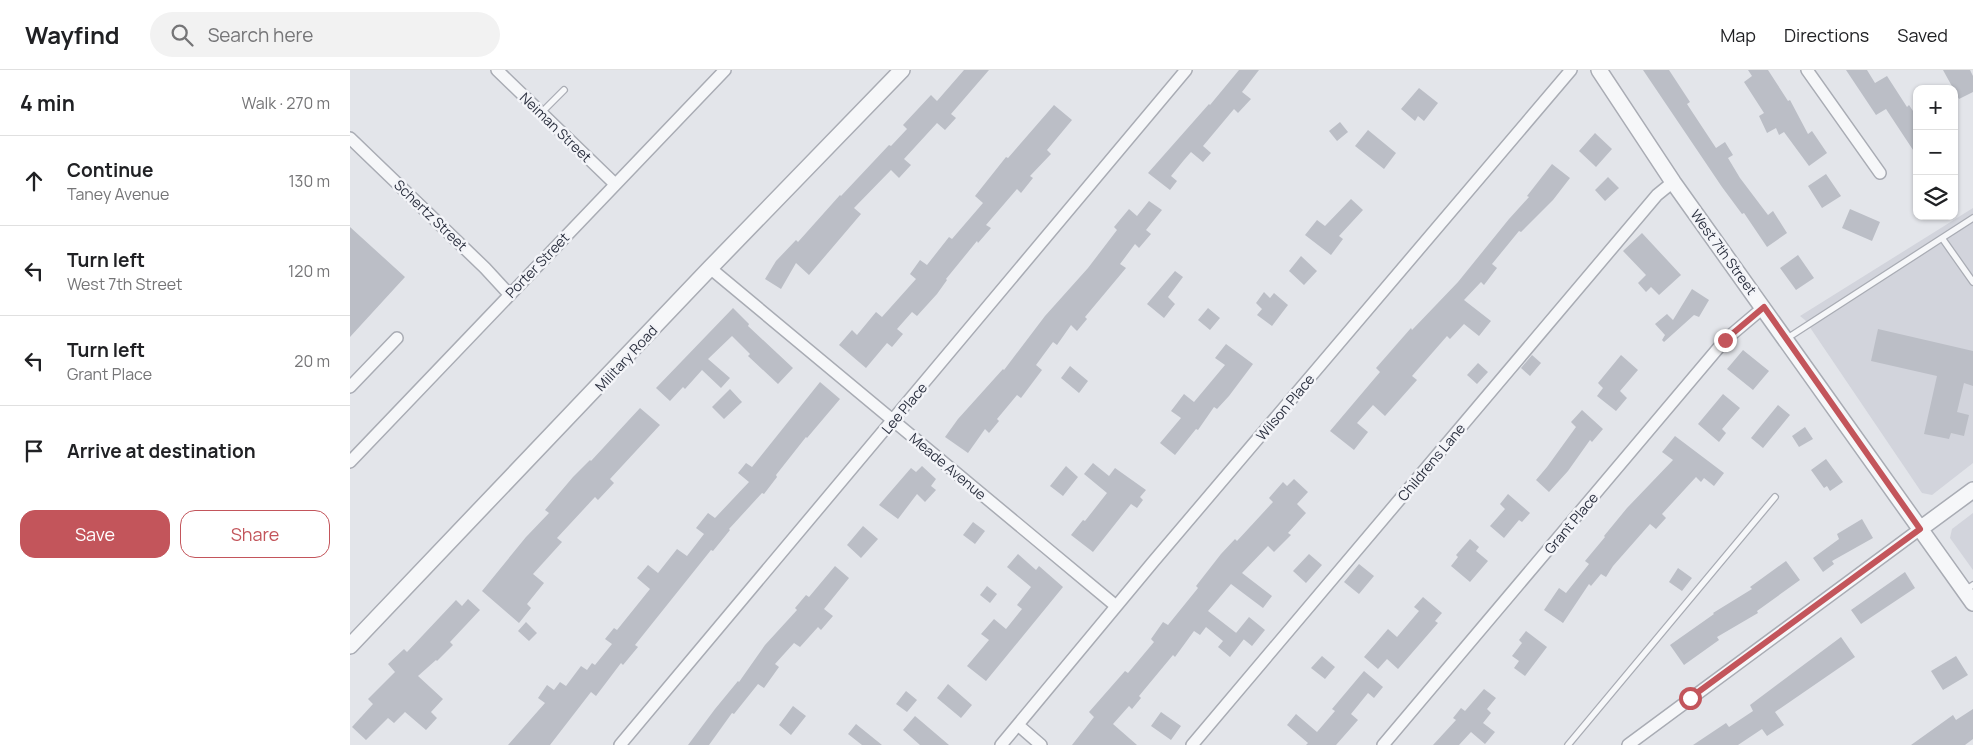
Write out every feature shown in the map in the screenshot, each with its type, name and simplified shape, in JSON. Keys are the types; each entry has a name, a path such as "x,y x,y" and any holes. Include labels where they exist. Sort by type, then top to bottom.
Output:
{"street":[{"name":"Neiman Street","path":"496,70 615,184"},
{"name":"Porter Street","path":"350,462 725,70"},
{"name":"Military Road","path":"350,646 710,268 902,70"},
{"name":"Lee Place","path":"620,745 894,421 1186,70"},
{"name":"Wilson Place","path":"1001,745 1116,606 1571,70"},
{"name":"West 7th Street","path":"1599,70 1673,182 1764,307 1920,529 1970,593"},
{"path":"1807,70 1880,173"},
{"name":"Schertz Street","path":"350,138 485,268 509,294"},
{"name":"Childrens Lane","path":"1192,745 1657,195 1673,182"},
{"name":"Meade Avenue","path":"710,268 1116,606"},
{"name":"Grant Place","path":"1383,745 1725,340 1764,307"},
{"path":"350,387 397,338"},
{"path":"1628,745 1973,490"},
{"path":"1018,725 1041,745"}],"lane":[{"path":"541,113 564,90"},
{"path":"1786,339 1973,218"},
{"path":"1942,238 1973,282"},
{"path":"1568,745 1775,497"}],"shaded area":[{"path":"1973,208 1973,463 1932,495 1922,493 1805,320 1800,316 1954,220 1958,220 1958,217"},
{"path":"1973,513 1973,570 1950,538 1952,529"}],"building":[{"path":"964,70 989,70 951,114 956,118 945,130 937,123 904,159 911,165 899,178 891,170 854,208 861,214 809,275 796,263 781,289 765,279 776,261 796,240 798,242 840,195 907,129 903,125 931,95 937,101"},
{"path":"1239,70 1259,70 1242,92 1251,99 1238,113 1234,109 1203,146 1211,153 1203,162 1191,152 1171,176 1177,181 1170,190 1148,173"},
{"path":"1643,70 1669,70 1690,102 1687,104 1716,148 1725,142 1733,155 1728,158 1740,178 1768,215 1773,211 1787,233 1767,247 1744,213 1742,214 1722,187"},
{"path":"1748,70 1768,70 1788,101 1790,100 1808,134 1812,131 1827,153 1809,166 1784,132 1779,135 1776,128 1767,133 1759,116 1764,113 1744,82 1752,76"},
{"path":"1846,70 1867,70 1875,83 1887,76 1907,107 1909,105 1913,111 1913,150 1886,109 1876,115"},
{"path":"1943,70 1970,70 1973,76 1973,92 1959,99 1958,85 1951,85"},
{"path":"1419,88 1438,103 1424,121 1418,116 1415,121 1401,109"},
{"path":"1054,105 1072,120 1047,150 1051,154 1030,176 1033,178 1021,193 1017,189 986,225 991,228 978,243 977,241 946,279 937,294 917,316 912,312 897,329 903,334 892,347 887,343 866,368 839,345 852,330 857,335 876,312 882,317 916,279 910,274 920,260 927,265 949,237 952,239 983,203 975,196 1006,157 1008,158"},
{"path":"1340,122 1348,132 1337,141 1329,131"},
{"path":"1368,130 1396,153 1384,169 1355,146"},
{"path":"1595,133 1612,149 1596,167 1579,151"},
{"path":"1552,164 1570,178 1553,200 1521,232 1519,231 1492,264 1497,268 1484,285 1481,282 1464,300 1491,321 1479,336 1464,324 1450,339 1447,336 1412,376 1417,380 1385,416 1373,405 1357,423 1368,432 1354,450 1330,431 1380,372 1376,368 1411,328 1412,330 1458,282 1529,197 1527,196"},
{"path":"1826,174 1841,196 1822,208 1808,186"},
{"path":"1608,177 1619,188 1605,201 1595,190"},
{"path":"1351,199 1363,210 1339,236 1343,239 1331,255 1305,235 1317,220 1325,226"},
{"path":"1149,201 1162,210 1146,230 1151,234 1139,248 1135,244 1120,264 1126,268 1085,317 1087,319 1077,331 1071,325 1057,345 1053,342 1036,365 1042,370 1021,398 1017,395 997,419 999,421 989,433 985,429 968,453 945,437 958,419 1004,370 1045,316 1088,268 1117,230 1114,227 1129,209 1137,216"},
{"path":"1850,209 1880,222 1872,241 1842,228"},
{"path":"350,227 405,277 350,337"},
{"path":"1642,233 1681,275 1659,295 1651,287 1646,292 1638,283 1646,275 1623,251"},
{"path":"1798,255 1814,278 1796,290 1780,268"},
{"path":"1301,256 1317,271 1304,285 1289,271"},
{"path":"1175,271 1183,277 1168,297 1175,304 1164,318 1147,304"},
{"path":"1692,289 1709,300 1699,317 1694,315 1664,342 1662,340 1665,335 1655,324 1667,314 1673,320"},
{"path":"1264,292 1270,298 1274,293 1288,305 1272,326 1257,315 1262,309 1256,303"},
{"path":"733,308 749,324 748,326 793,368 778,384 748,356 750,354 732,336 708,359 730,378 721,388 702,370 685,389 683,387 670,401 656,388"},
{"path":"1208,308 1220,318 1210,330 1198,320"},
{"path":"1878,329 1973,351 1973,386 1964,383 1957,412 1969,415 1964,436 1951,433 1949,439 1924,434 1937,376 1871,361"},
{"path":"1226,344 1253,364 1229,396 1217,409 1214,407 1198,430 1196,429 1175,455 1160,443 1181,418 1171,411 1184,394 1194,402 1225,365 1215,358"},
{"path":"1743,350 1769,371 1753,390 1727,369"},
{"path":"1532,355 1541,363 1530,376 1521,368"},
{"path":"1621,355 1638,370 1620,391 1627,398 1616,411 1597,396 1603,388 1598,383"},
{"path":"1478,363 1488,372 1477,384 1467,375"},
{"path":"1070,366 1088,381 1079,393 1061,378"},
{"path":"820,382 840,399 806,437 776,475 777,477 764,494 762,493 729,529 713,551 711,550 635,645 638,647 623,665 621,663 596,696 591,692 550,745 508,745 545,703 538,698 547,685 554,690 560,682 566,686 581,666 587,670 592,663 595,665 612,644 605,639 614,628 617,630 650,589 637,578 648,565 658,573 677,549 687,556 704,534 696,528 708,513 715,518 749,482 738,473 746,463 752,467"},
{"path":"730,389 742,402 724,419 712,407"},
{"path":"1723,394 1740,408 1722,429 1726,433 1719,442 1698,424"},
{"path":"1778,405 1790,415 1763,448 1751,438"},
{"path":"640,408 660,425 610,479 614,483 598,500 595,497 557,538 562,542 533,574 544,583 527,604 531,608 519,623 482,591 526,537 549,513 545,510 573,477 591,461"},
{"path":"1582,410 1603,429 1592,442 1590,440 1568,471 1549,492 1536,480 1576,427 1571,422"},
{"path":"1805,427 1813,439 1799,447 1792,436"},
{"path":"1675,436 1724,473 1714,486 1704,478 1701,482 1696,477 1662,514 1666,518 1656,529 1650,524 1613,566 1606,577 1601,574 1591,586 1589,584 1563,623 1544,610 1559,588 1566,593 1589,564 1585,561 1604,536 1627,508 1673,460 1662,452"},
{"path":"1826,459 1843,482 1830,491 1827,486 1824,488 1811,470"},
{"path":"1093,463 1109,476 1115,468 1146,490 1140,497 1143,500 1137,508 1131,504 1093,552 1071,535 1083,520 1085,521 1107,493 1084,474"},
{"path":"922,466 936,479 931,486 936,490 925,502 917,494 898,519 879,505 911,468 916,472"},
{"path":"1066,466 1078,477 1063,496 1050,486"},
{"path":"1294,479 1308,492 1297,504 1306,513 1288,533 1291,535 1274,552 1268,546 1242,573 1272,596 1263,608 1231,584 1208,611 1244,639 1230,657 1218,647 1223,641 1206,627 1200,635 1194,631 1175,657 1173,655 1139,696 1141,698 1132,709 1129,706 1113,724 1137,745 1072,745 1094,717 1089,712 1125,671 1128,673 1154,642 1151,639 1163,622 1168,625 1198,588 1196,586 1221,554 1235,539 1237,541 1273,502 1269,498 1283,482 1287,486"},
{"path":"1508,494 1530,513 1522,522 1519,520 1504,538 1490,526 1505,509 1500,504"},
{"path":"1862,519 1873,538 1832,561 1834,564 1823,572 1813,558 1839,539 1837,534"},
{"path":"973,522 985,531 975,544 963,535"},
{"path":"863,526 878,539 861,558 847,545"},
{"path":"1470,539 1479,547 1476,551 1488,561 1470,582 1451,566 1458,557 1456,555"},
{"path":"1018,554 1036,570 1039,566 1063,587 986,681 967,666 989,640 981,634 994,619 1006,629 1022,609 1017,605 1031,587 1007,567"},
{"path":"1309,554 1322,565 1306,583 1293,571"},
{"path":"1786,561 1800,580 1757,611 1758,613 1717,637 1719,640 1684,665 1670,645 1713,613 1752,589 1750,587"},
{"path":"1359,564 1374,576 1359,594 1344,582"},
{"path":"835,566 849,578 824,609 833,616 821,630 818,627 800,647 794,643 775,664 779,667 764,688 758,684 734,714 732,713 709,745 688,745 715,709 739,682 765,645 797,610 795,608 806,595 809,597"},
{"path":"1678,568 1692,578 1682,591 1669,582"},
{"path":"1905,572 1915,588 1861,624 1851,610"},
{"path":"987,586 997,594 990,603 980,595"},
{"path":"1423,597 1442,613 1435,621 1438,623 1398,669 1387,659 1378,669 1364,657 1388,629 1397,637 1419,611 1414,607"},
{"path":"468,599 480,610 450,642 453,645 418,676 443,699 431,712 437,718 426,730 405,712 394,723 388,718 366,740 352,727 373,704 368,699 395,672 388,664 404,649 407,652 456,600 462,606"},
{"path":"1249,617 1265,630 1252,646 1236,633"},
{"path":"526,622 537,633 529,641 518,631"},
{"path":"1526,631 1547,647 1525,676 1514,668 1519,661 1512,656 1522,643 1519,640"},
{"path":"1841,637 1855,657 1775,712 1784,725 1767,736 1762,729 1738,745 1693,745 1726,723 1729,727 1753,711 1750,705"},
{"path":"1322,656 1335,667 1325,679 1311,668"},
{"path":"1956,656 1968,675 1943,690 1931,671"},
{"path":"1364,671 1383,687 1374,698 1368,693 1351,714 1358,720 1336,745 1306,745 1308,743 1287,725 1296,714 1317,732 1335,711 1332,709"},
{"path":"948,684 972,705 961,718 937,698"},
{"path":"1484,689 1496,698 1487,709 1491,713 1483,723 1495,732 1485,744 1471,732 1459,745 1433,745 1456,720 1453,718 1461,708 1465,711"},
{"path":"906,691 917,700 907,712 896,704"},
{"path":"793,706 806,716 791,735 779,725"},
{"path":"1973,709 1973,739 1965,745 1911,745 1953,715 1956,720"},
{"path":"1161,712 1181,726 1171,740 1151,726"},
{"path":"915,716 949,745 920,745 903,730"},
{"path":"856,724 882,745 862,745 848,734"}],"route":[{"path":"1690,698 1920,529 1764,307 1725,340"}]}
